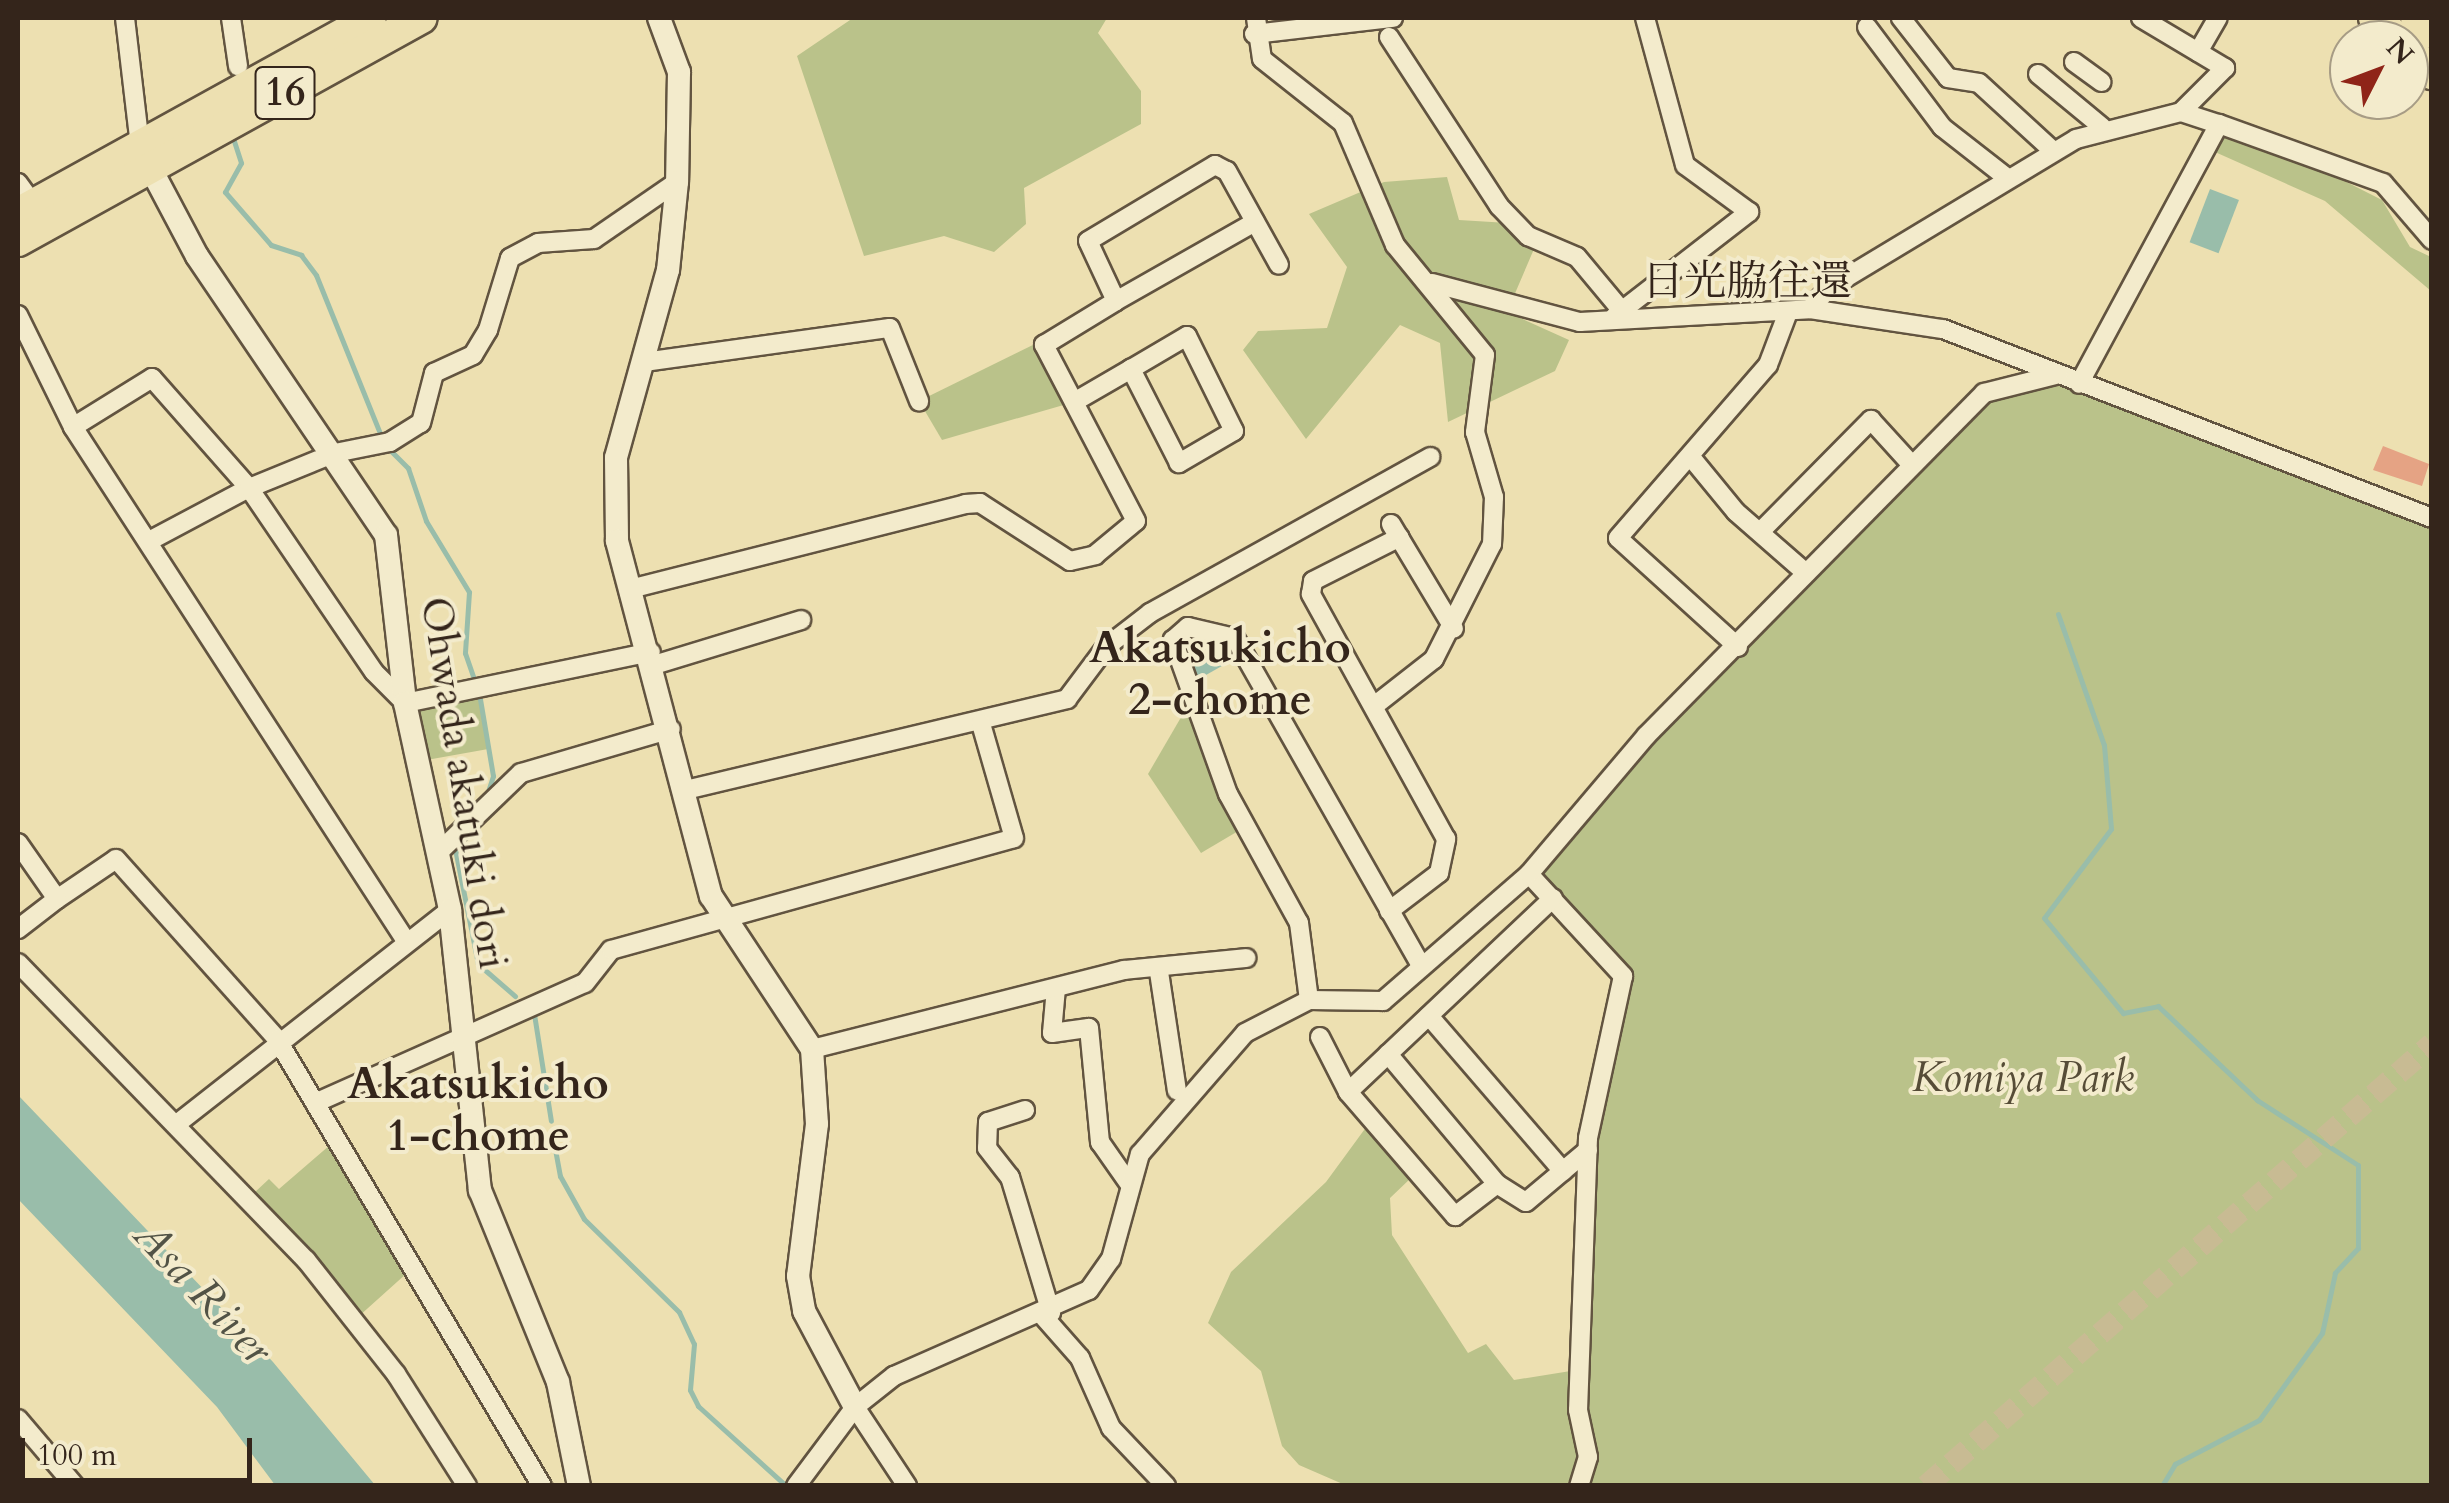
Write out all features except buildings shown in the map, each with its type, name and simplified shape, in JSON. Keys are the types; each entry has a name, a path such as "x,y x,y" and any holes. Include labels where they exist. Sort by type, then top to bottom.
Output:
{"highway":[{"name":"16","path":"18,241 144,157 371,18"},
{"name":"16","path":"23,200 144,157 422,18"},
{"path":"2417,18 2432,32"}],"street":[{"path":"124,18 144,157"},
{"path":"231,18 238,66"},
{"path":"659,18 678,72 677,182 644,362 614,491 634,588 721,914 812,1049 817,1124 798,1276 804,1311 855,1407 907,1486"},
{"path":"1374,706 1415,682 1454,629 1492,544 1494,496 1470,434 1485,354 1395,244 1343,123 1275,72 1255,26 1394,18"},
{"path":"1390,37 1499,206 1528,236 1576,257 1618,314 1749,212 1686,165 1645,18"},
{"path":"1901,18 1948,78 1979,83 2052,150"},
{"path":"2140,18 2225,68 2181,112"},
{"path":"2198,52 2218,18"},
{"path":"1867,27 1942,127 2006,177"},
{"path":"2066,98 2088,72"},
{"path":"2038,74 2102,127"},
{"path":"1810,309 1829,288 2052,150 2102,127 2181,112 2383,184 2432,240"},
{"path":"2219,124 2079,384 2432,518"},
{"name":"Ohwada akatuki dori","path":"144,157 197,256 335,452 386,535 406,703 449,844 450,910 461,1039 480,1190 558,1382 579,1486"},
{"path":"1116,301 1091,233 1216,164 1279,265"},
{"path":"151,540 249,488 335,452 390,442 422,423 420,403 439,366 479,346 510,258 538,243 594,239 677,182"},
{"path":"634,588 965,504 980,503 1070,561 1094,556 1136,521 1045,339 1255,222"},
{"name":"日光脇往還","path":"1421,278 1552,318 1810,309 1942,328 2079,384"},
{"path":"1738,647 1618,538 1768,364 1788,312"},
{"path":"18,315 73,427 151,540 406,941"},
{"path":"644,362 890,328 919,401"},
{"path":"1074,402 1187,336 1234,431 1180,462 1131,369"},
{"path":"800,1484 855,1407 940,1352 1047,1314 1090,1290 1111,1259 1140,1154 1245,1033 1309,1000 1383,1001 1420,963 1529,874 1646,736 1984,394 2058,374"},
{"path":"73,427 152,378 249,488 374,672 406,703 653,658 801,620"},
{"path":"1760,532 1870,420 1912,465"},
{"path":"686,790 981,724 1066,699 1106,647 1150,613 1430,456"},
{"path":"1690,456 1760,532 1806,573"},
{"path":"1389,911 1439,873 1447,852 1374,706 1320,615 1312,580 1395,530 1454,629"},
{"path":"1309,1000 1300,951 1228,794 1174,640 1188,627 1235,638 1420,963"},
{"path":"315,1103 585,983 611,950 721,914 1014,838 981,724"},
{"path":"449,844 521,774 670,729"},
{"path":"18,843 56,899"},
{"path":"18,929 116,859 277,1039 542,1486"},
{"path":"1529,874 1623,976 1588,1150 1578,1410 1588,1457 1580,1486"},
{"path":"1348,1092 1554,898"},
{"path":"178,1123 277,1039 450,910"},
{"path":"812,1049 1124,970 1159,972 1246,958"},
{"path":"18,963 178,1123 356,1321 466,1486"},
{"path":"1159,972 1177,1092"},
{"path":"1056,988 1052,1033 1089,1028 1100,1142 1130,1185"},
{"path":"1429,1016 1562,1172"},
{"path":"1320,1037 1348,1092 1454,1216 1497,1184"},
{"path":"1388,1054 1497,1184 1526,1202 1588,1150"},
{"path":"1025,1110 988,1122 987,1148 1010,1176 1047,1314 1080,1358 1111,1428 1166,1486"},
{"path":"18,1418 75,1486"}],"green space":[{"path":"853,18 1107,18 1098,33 1141,91 1141,124 1024,188 1026,224 994,252 944,236 864,256 797,56"},
{"path":"2219,136 2295,156 2382,200 2410,247 2431,257 2431,291 2325,201 2215,152"},
{"path":"1447,177 1459,220 1508,223 1534,249 1507,312 1569,340 1555,371 1448,422 1440,343 1400,325 1306,439 1243,350 1258,331 1327,328 1347,267 1309,214 1384,182"},
{"path":"1045,339 1074,402 942,440 919,401"},
{"name":"Komiya Park","path":"2052,379 2431,528 2431,1485 1345,1485 1299,1465 1282,1446 1261,1371 1208,1323 1231,1272 1326,1182 1367,1126 1412,1177 1390,1198 1392,1235 1468,1353 1486,1344 1514,1380 1583,1369 1582,1216 1623,977 1529,874 1984,393"},
{"path":"478,691 488,749 415,762 405,704"},
{"path":"1194,695 1245,827 1201,853 1148,774"},
{"path":"330,1145 407,1273 358,1317 253,1194 269,1179 279,1189"}],"water":[{"path":"2210,189 2239,200 2219,253 2190,242"},
{"path":"1188,627 1245,653 1190,684 1180,631"},
{"name":"Asa River","path":"18,1095 273,1362 375,1485 275,1485 217,1407 18,1199"}],"waterway":[{"path":"233,138 241,163 225,192 271,245 301,255 316,275 382,438"},
{"path":"387,447 408,468 426,521 469,592 465,653 475,682"},
{"path":"2058,614 2104,745 2111,829 2044,918 2123,1013 2158,1006 2257,1100 2358,1165 2358,1248 2335,1273 2322,1333 2259,1420 2175,1464 2162,1486"},
{"path":"480,699 493,776 486,797"},
{"path":"454,844 478,964 515,996"},
{"path":"534,1014 551,1121"},
{"path":"552,1133 560,1176 584,1219 679,1312 694,1344 690,1390 698,1406 784,1484"}],"tunnel":[{"path":"1926,1486 2432,1044"}],"district":[{"name":"Akatsukicho 2-chome","path":"1220,674"},
{"name":"Akatsukicho 1-chome","path":"478,1110"}]}
